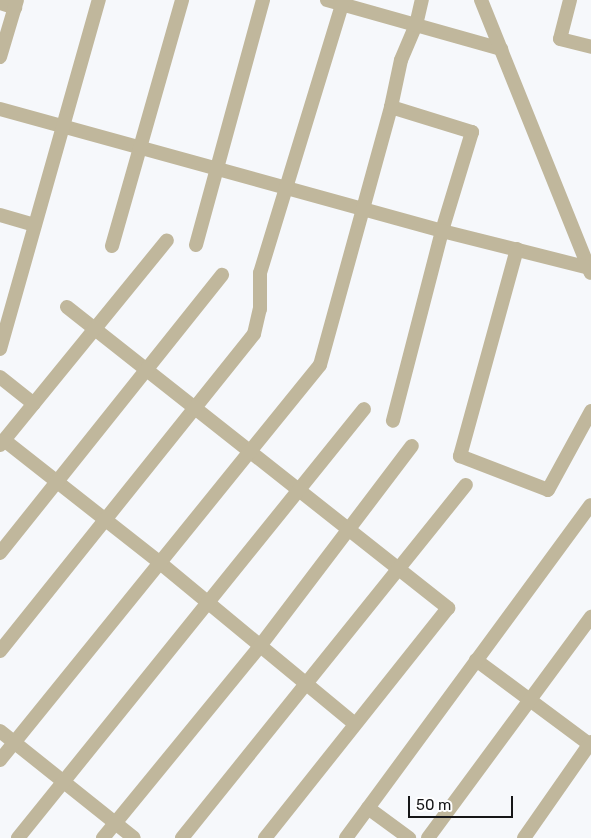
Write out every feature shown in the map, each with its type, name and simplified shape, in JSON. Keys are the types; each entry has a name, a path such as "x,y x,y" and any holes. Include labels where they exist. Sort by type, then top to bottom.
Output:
{"street":[{"path":"0,349 99,0"},
{"path":"112,246 182,0"},
{"path":"196,245 263,0"},
{"path":"326,0 416,24 501,50"},
{"path":"0,760 320,364 391,107 402,60 416,24 422,0"},
{"path":"480,0 590,271"},
{"path":"570,0 560,39 589,51"},
{"path":"0,3 16,4 0,57"},
{"path":"0,651 250,341 257,326 260,309 260,273 342,5"},
{"path":"391,107 472,132 442,231 394,421"},
{"path":"0,109 286,186 442,231 517,249 590,271"},
{"path":"0,215 35,225"},
{"path":"166,240 2,442 58,482 159,562 355,724"},
{"path":"517,249 460,456 548,490 591,411"},
{"path":"0,553 222,275"},
{"path":"68,307 299,492 448,608 265,838"},
{"path":"0,377 34,404"},
{"path":"18,838 299,492 364,409"},
{"path":"103,838 260,646 412,446"},
{"path":"182,838 466,485"},
{"path":"346,838 591,505"},
{"path":"428,838 591,617"},
{"path":"476,660 590,743 524,838"},
{"path":"0,731 134,838"},
{"path":"368,808 409,838"}]}
